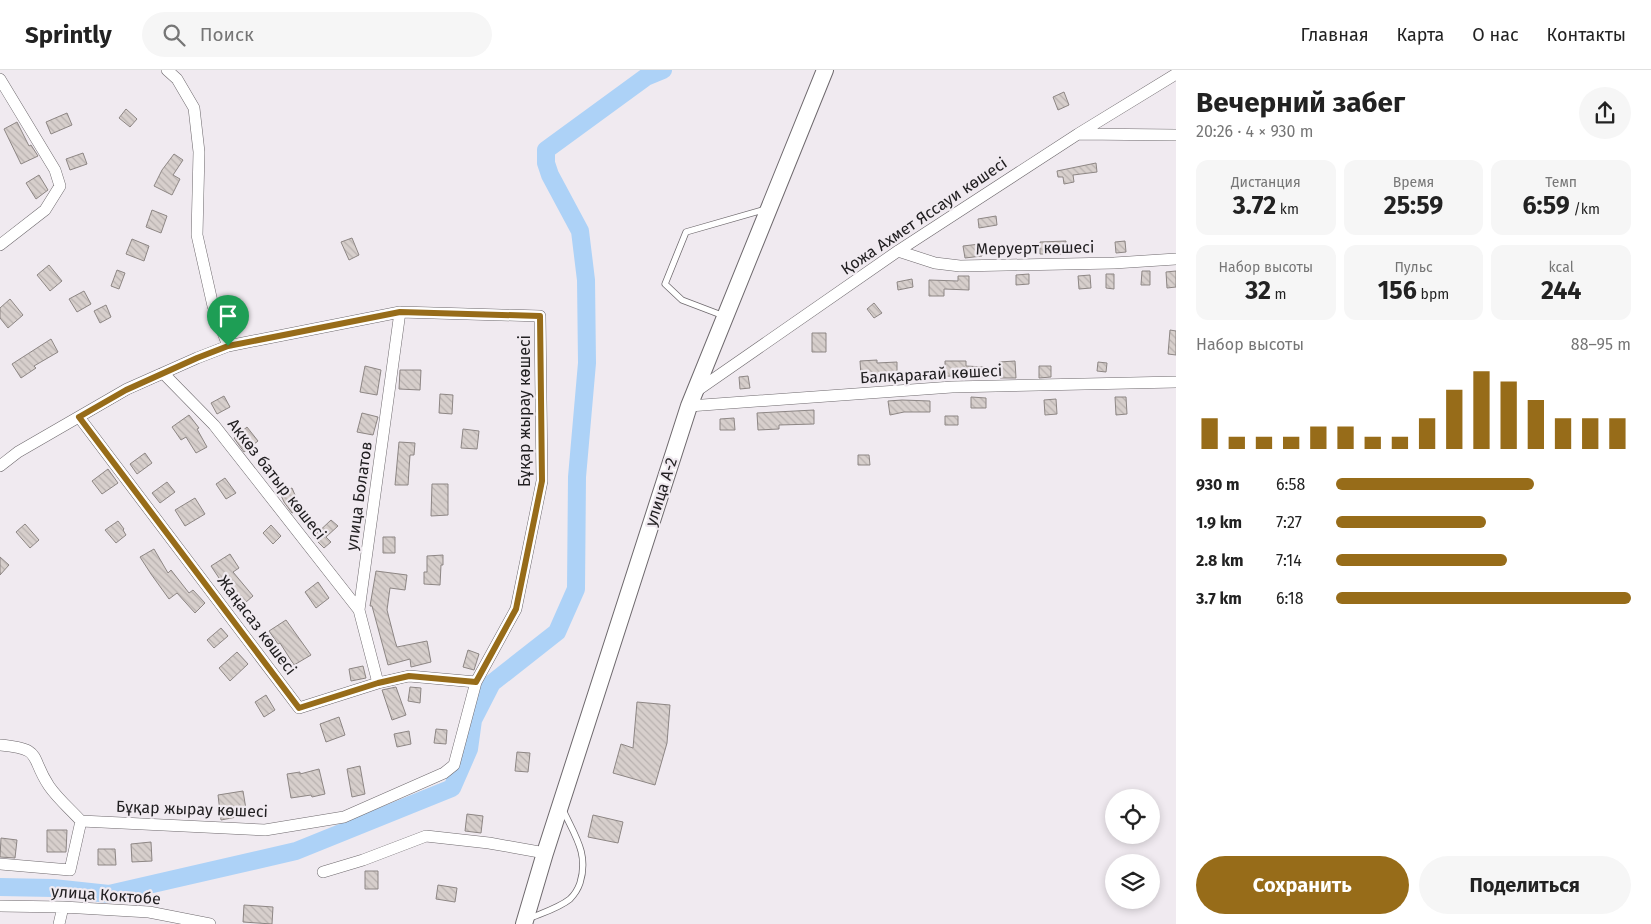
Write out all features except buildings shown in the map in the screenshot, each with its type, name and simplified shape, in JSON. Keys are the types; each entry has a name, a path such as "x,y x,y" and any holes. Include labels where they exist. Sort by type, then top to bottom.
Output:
{"main road":[{"name":"улица А-2","path":"525,922 545,853 692,399 724,316 826,70"}],"street":[{"path":"0,74 6,70"},
{"path":"168,70 177,80 194,108 199,152 197,235 213,306 228,346"},
{"name":"Қожа Ахмет Яссауи көшесі","path":"692,399 898,251 1078,134 1176,74"},
{"path":"0,80 55,170 60,186 45,210 0,245"},
{"path":"1078,134 1176,135"},
{"name":"Меруерт көшесі","path":"898,251 934,264 960,266 1114,263 1176,259"},
{"path":"0,466 18,452 126,390 228,346 400,312"},
{"name":"Бұқар жырау көшесі","path":"81,821 265,830 344,817 444,773 454,766 476,682 516,609 542,481 540,316 400,312"},
{"name":"улица Болатов","path":"378,683 359,610 400,312"},
{"name":"Аккөз батыр көшесі","path":"164,373 214,425 359,610"},
{"name":"Балқарағай көшесі","path":"692,399 952,387 1176,382"},
{"name":"Жаңасаз көшесі","path":"79,417 299,708 378,683 409,676 476,682"},
{"path":"0,745 21,747 34,754 49,786 81,821 70,870 0,864"},
{"path":"323,872 363,860 426,836 489,843 545,853"},
{"name":"улица Коктобе","path":"0,906 63,907 149,912 210,924"},
{"path":"59,924 63,907"}],"lane":[{"path":"724,316 682,300 666,284 686,232 768,209"},
{"path":"525,922 571,898 577,891 584,871 584,858 561,806"}],"waterway":[{"path":"0,887 53,888 109,894 296,851 452,788 469,749 473,720 492,683 557,632 576,589 577,477 587,363 586,280 580,231 550,175 546,163 546,150 646,77 663,70"}],"route":[{"path":"400,312 540,316 542,481 516,609 476,682 409,676 378,683 299,708 79,417 126,390 228,346 400,312"}]}
